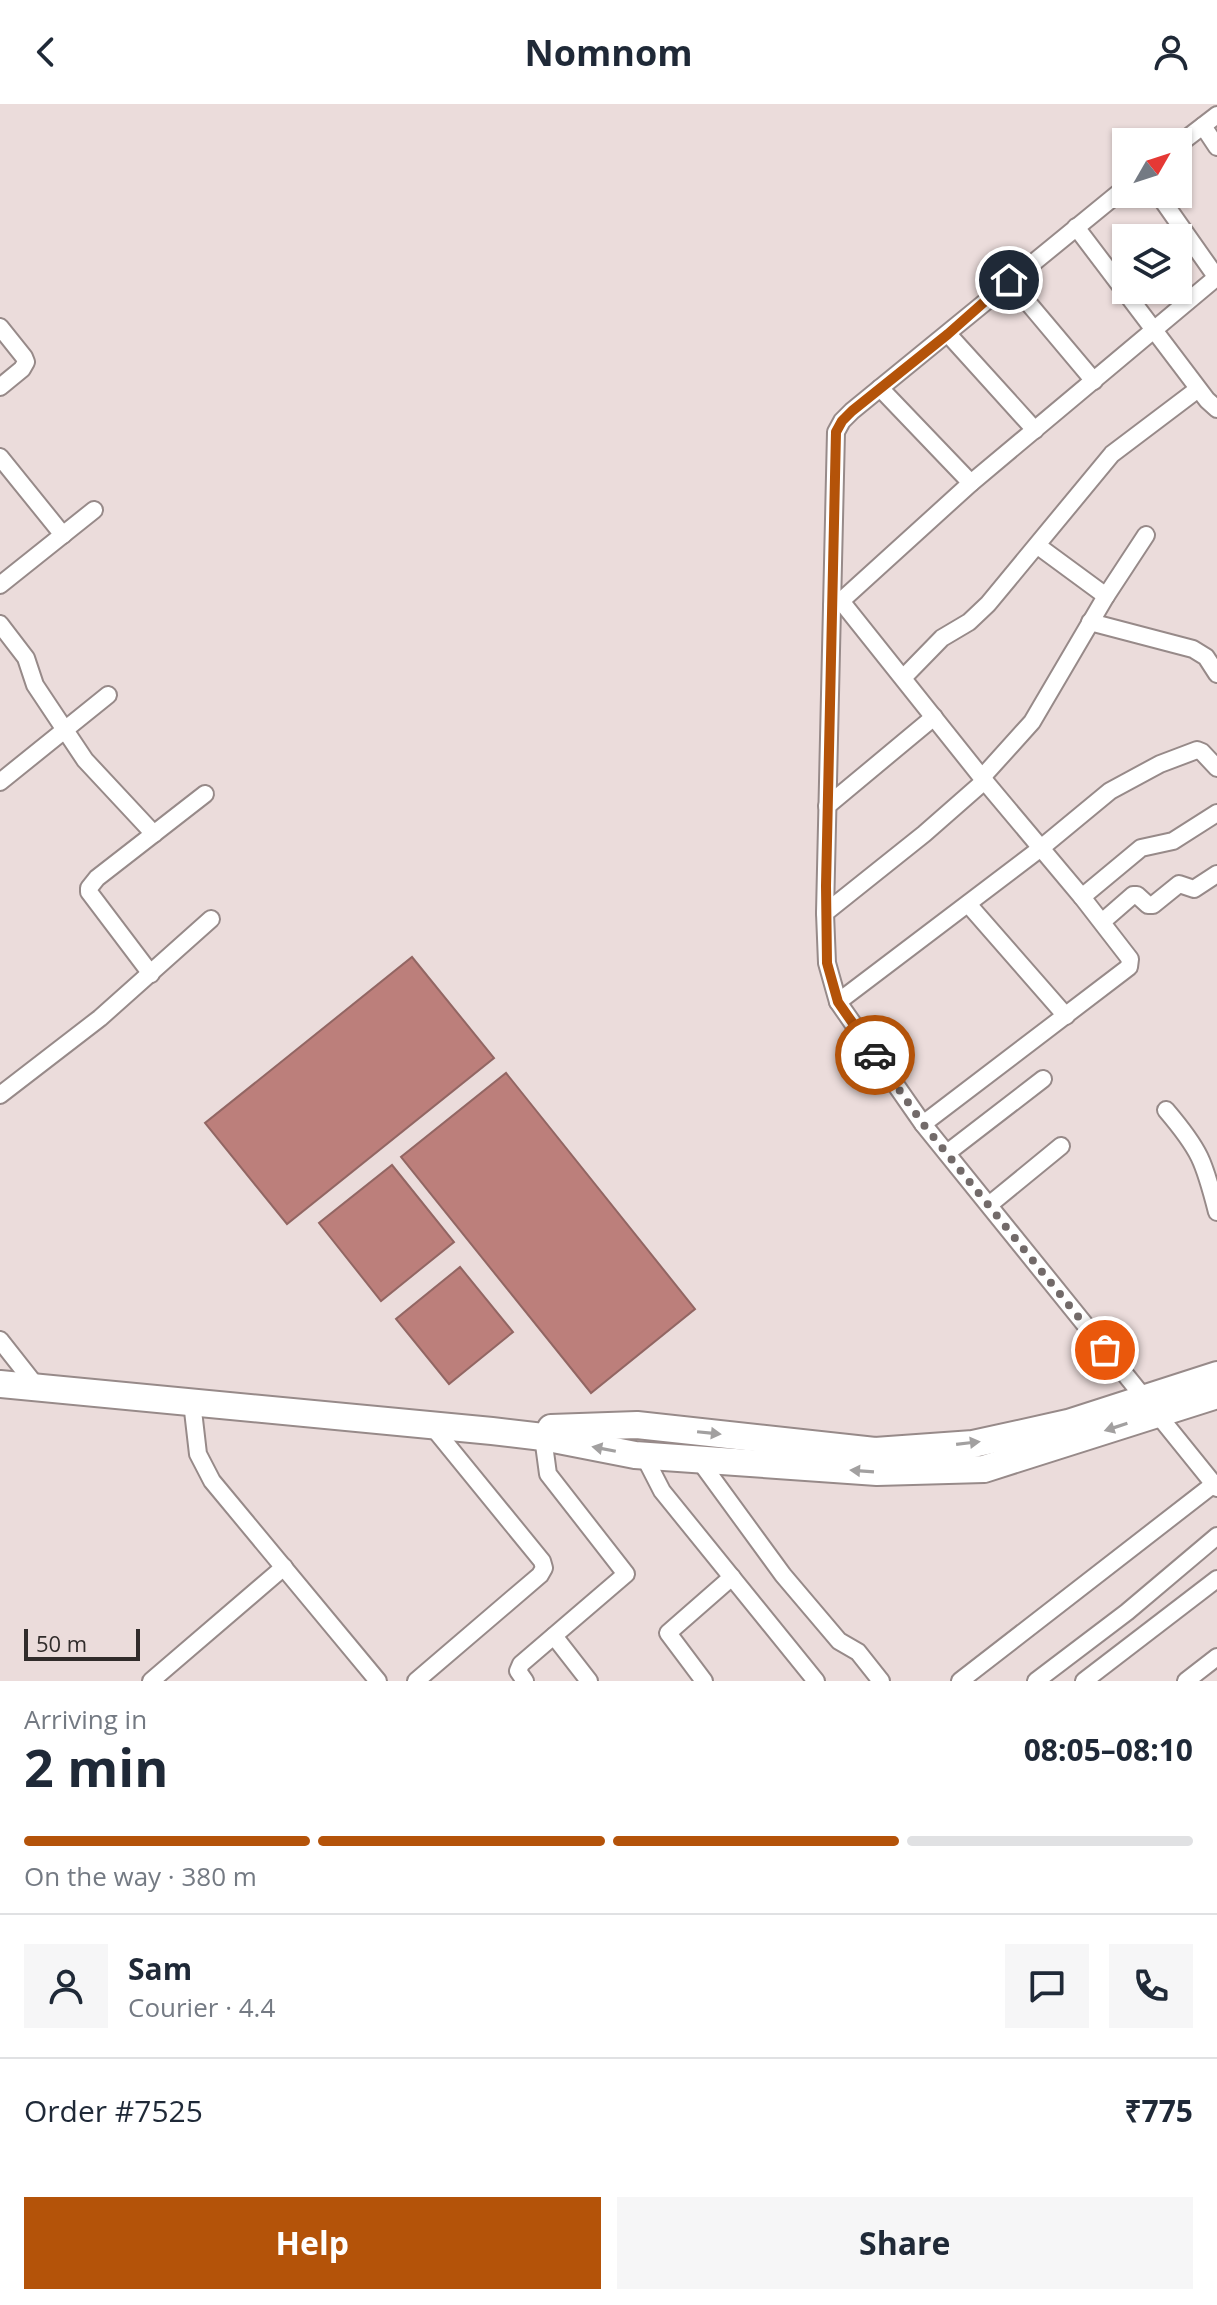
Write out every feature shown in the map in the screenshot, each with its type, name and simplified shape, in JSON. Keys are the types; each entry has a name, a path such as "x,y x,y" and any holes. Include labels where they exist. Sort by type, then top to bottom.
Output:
{"main road":[{"path":"0,1384 492,1431 644,1456 877,1472 984,1469 1150,1406 1217,1375"},
{"path":"492,1431 637,1425 875,1451 973,1444 1150,1406 1217,1395"}],"street":[{"path":"1192,134 1217,115"},
{"path":"1203,126 1217,147"},
{"path":"960,1681 1216,1486 923,1124 838,1002 827,963 825,913 837,603 836,432 846,417 880,388 1112,198"},
{"path":"837,603 971,483 1217,277 1168,208"},
{"path":"1076,227 1198,389 1217,409"},
{"path":"1009,280 1094,381"},
{"path":"0,327 26,362 0,387"},
{"path":"948,334 1035,430"},
{"path":"880,388 971,483"},
{"path":"903,678 942,638 969,622 988,604 1112,454 1198,389"},
{"path":"0,457 63,535"},
{"path":"0,585 94,510"},
{"path":"825,913 924,834 983,779 1032,722 1090,622 1146,535"},
{"path":"1038,546 1106,596"},
{"path":"837,603 903,678 1082,897 1131,963 1127,970 923,1124"},
{"path":"1090,622 1193,649 1206,657 1217,674"},
{"path":"0,624 28,661 35,685 65,730 104,783 154,834"},
{"path":"0,782 108,695"},
{"path":"827,806 934,717"},
{"path":"838,1002 1041,848 1110,791 1160,764 1197,750 1217,768"},
{"path":"151,974 89,892 93,882 205,794"},
{"path":"1082,897 1141,848 1173,841 1217,813"},
{"path":"1102,922 1133,895 1153,905 1179,884 1194,889 1217,874"},
{"path":"968,904 1066,1016"},
{"path":"0,1095 100,1018 211,919"},
{"path":"947,1153 1043,1079"},
{"path":"1166,1110 1202,1158 1217,1212"},
{"path":"989,1205 1061,1146"},
{"path":"0,1340 37,1387"},
{"path":"192,1402 195,1441 212,1481 372,1679"},
{"path":"416,1681 540,1575 544,1568 542,1561 431,1425"},
{"path":"525,1681 518,1666 626,1574 548,1474 543,1437"},
{"path":"644,1456 662,1491 816,1681"},
{"path":"699,1460 773,1563 839,1641 859,1653 881,1681"},
{"path":"1036,1681 1127,1612 1217,1536"},
{"path":"151,1681 284,1567"},
{"path":"704,1681 668,1633 732,1577"},
{"path":"1084,1681 1217,1579"},
{"path":"554,1636 589,1681"},
{"path":"1186,1681 1217,1657"}],"shaded area":[{"path":"412,957 494,1058 287,1224 205,1123"},
{"path":"506,1073 695,1309 591,1393 401,1157"},
{"path":"392,1165 454,1242 381,1301 319,1223"},
{"path":"460,1267 513,1332 449,1384 396,1319"}],"way so far":[{"path":"875,1055 923,1124 1105,1350"}],"route":[{"path":"875,1055 838,1002 827,963 825,913 836,432 852,411 1009,280"}]}
